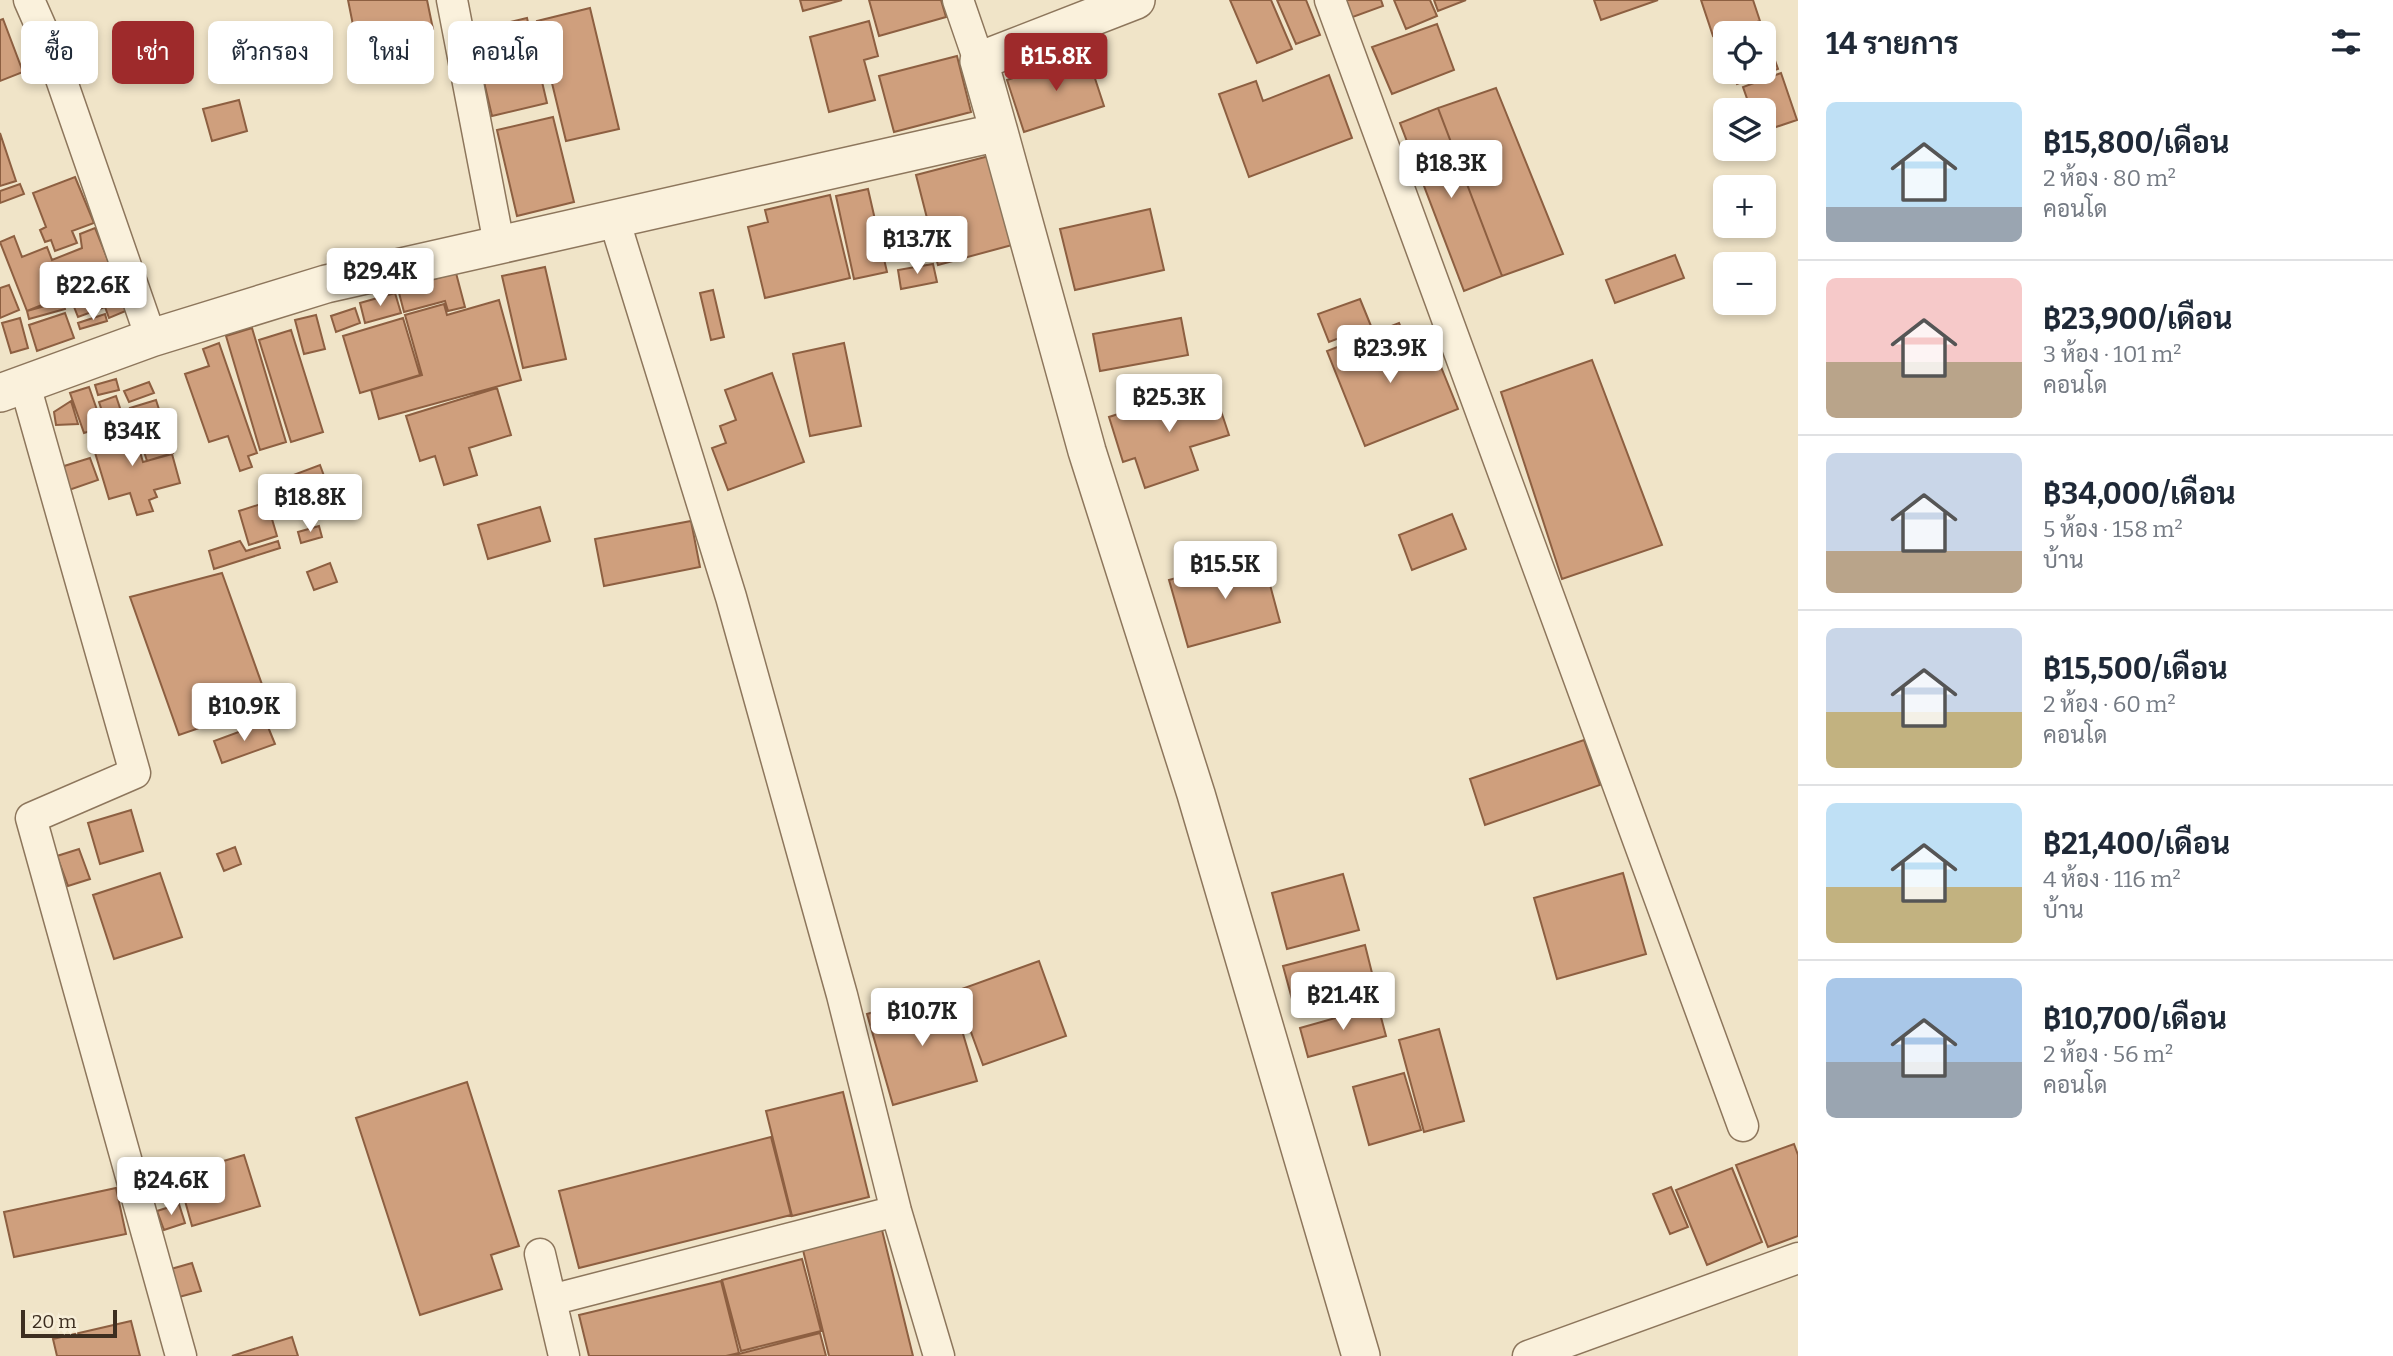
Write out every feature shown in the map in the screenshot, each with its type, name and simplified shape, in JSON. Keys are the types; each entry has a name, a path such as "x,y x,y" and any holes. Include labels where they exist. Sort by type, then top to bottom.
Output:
{"street":[{"path":"29,0 51,50 151,338"},
{"path":"452,0 499,244"},
{"path":"958,0 979,61 1087,451 1196,794 1361,1356"},
{"path":"979,61 1136,0"},
{"path":"1330,0 1743,1126"},
{"path":"181,1356 32,818 135,773 12,389 151,338 326,284 999,132"},
{"path":"614,219 734,610 842,995 896,1211 939,1356"},
{"path":"551,1300 896,1211"},
{"path":"540,1254 564,1356"},
{"path":"1528,1356 1798,1258"}],"building":[{"path":"348,0 427,0 431,21 352,21"},
{"path":"800,0 842,0 803,11"},
{"path":"869,0 941,0 946,17 879,36"},
{"path":"1230,0 1271,0 1292,49 1257,63"},
{"path":"1277,0 1306,0 1320,35 1296,44"},
{"path":"1344,0 1381,0 1383,6 1350,18"},
{"path":"1394,0 1430,0 1437,16 1406,29"},
{"path":"1434,0 1466,0 1438,11"},
{"path":"1594,0 1658,0 1601,20"},
{"path":"1701,0 1753,0 1760,21 1713,21 1713,36"},
{"path":"590,8 619,129 566,141 552,84 563,84 563,21 537,21"},
{"path":"3,19 21,73 0,81 0,20"},
{"path":"869,21 878,56 864,60 875,100 829,112 810,37"},
{"path":"1437,24 1454,70 1392,94 1372,47"},
{"path":"1087,54 1104,106 1024,132 1007,80"},
{"path":"957,56 971,112 894,132 879,76"},
{"path":"1781,73 1797,120 1776,127 1776,98 1747,98 1743,87 1751,84 1776,84 1776,75"},
{"path":"1329,75 1352,138 1249,177 1219,94 1256,81 1263,101"},
{"path":"484,84 543,84 547,103 492,116"},
{"path":"1496,88 1563,254 1502,276 1438,108"},
{"path":"239,100 247,131 212,141 203,109"},
{"path":"1438,108 1502,276 1464,291 1400,123"},
{"path":"553,117 574,202 517,216 497,130"},
{"path":"0,133 16,181 0,186"},
{"path":"989,156 1012,245 938,265 932,244 949,240 944,218 928,222 916,175"},
{"path":"75,177 94,223 72,231 77,243 55,251 51,240 45,242 40,230 46,227 33,193"},
{"path":"20,184 24,194 0,203 0,191"},
{"path":"868,189 887,272 854,279 836,196"},
{"path":"830,195 850,278 765,298 748,227 768,222 765,210"},
{"path":"1150,209 1164,270 1075,290 1060,229"},
{"path":"95,228 128,310 109,318 105,307 78,317 69,294 27,311 0,242 14,236 22,257 47,247 52,260 82,248 80,234"},
{"path":"1675,255 1684,278 1615,303 1606,280"},
{"path":"933,264 937,282 901,289 898,270"},
{"path":"545,267 566,359 523,368 502,276"},
{"path":"456,273 465,307 448,311 445,301 404,312 398,289"},
{"path":"9,285 19,310 0,318 0,288"},
{"path":"713,290 724,337 711,340 700,293"},
{"path":"395,293 401,313 365,323 360,303"},
{"path":"1360,299 1371,326 1329,342 1318,314"},
{"path":"499,300 521,380 379,419 371,390 422,375 405,315 444,304 447,315"},
{"path":"63,301 65,309 29,319 27,311"},
{"path":"355,308 360,323 336,332 331,316"},
{"path":"65,313 74,338 37,351 29,325"},
{"path":"105,314 107,321 80,329 78,323"},
{"path":"316,315 325,349 304,354 295,320"},
{"path":"20,318 28,348 11,353 2,323"},
{"path":"403,318 420,375 360,393 343,336"},
{"path":"1181,318 1188,355 1100,371 1093,334"},
{"path":"1399,323 1416,365 1437,357 1458,409 1365,446 1327,351"},
{"path":"252,328 286,442 260,450 226,336"},
{"path":"291,330 323,432 291,442 259,340"},
{"path":"219,343 257,453 248,456 252,467 240,471 228,436 209,442 185,374 209,366 203,349"},
{"path":"844,343 861,426 810,436 793,354"},
{"path":"1592,360 1662,545 1562,579 1501,392"},
{"path":"772,373 804,462 728,490 712,448 726,443 720,426 736,420 725,390"},
{"path":"116,379 119,390 98,395 95,385"},
{"path":"149,382 154,393 129,402 124,391"},
{"path":"1212,384 1229,435 1190,447 1198,470 1145,488 1135,458 1123,462 1109,417"},
{"path":"89,387 103,427 84,433 70,393"},
{"path":"497,388 511,435 469,448 477,475 444,485 435,456 420,461 406,416"},
{"path":"116,396 124,420 107,426 99,402"},
{"path":"156,400 173,453 147,461 130,408"},
{"path":"71,401 78,424 56,425 54,412"},
{"path":"132,424 143,462 172,454 180,483 154,490 157,497 149,500 153,511 137,515 130,493 109,499 90,436"},
{"path":"90,458 98,480 69,490 61,467"},
{"path":"320,465 331,495 283,512 272,483"},
{"path":"267,502 277,536 249,545 239,511"},
{"path":"540,507 550,541 488,559 478,525"},
{"path":"1452,514 1466,549 1412,570 1399,535"},
{"path":"691,521 700,567 604,586 595,539"},
{"path":"319,526 322,537 301,543 298,532"},
{"path":"240,541 246,551 278,541 280,548 214,569 209,551"},
{"path":"1262,555 1280,622 1188,647 1169,580"},
{"path":"330,563 337,582 314,590 307,572"},
{"path":"222,573 269,704 179,735 130,597"},
{"path":"266,722 275,744 222,763 214,741"},
{"path":"1584,740 1600,785 1485,825 1470,779"},
{"path":"131,810 143,851 100,864 88,823"},
{"path":"235,847 241,864 224,871 217,854"},
{"path":"79,849 90,879 68,886 57,856"},
{"path":"160,873 182,937 114,959 93,895"},
{"path":"1623,873 1646,954 1557,979 1534,898"},
{"path":"1343,874 1359,930 1287,949 1272,893"},
{"path":"1365,945 1376,989 1295,1010 1283,966"},
{"path":"1039,961 1066,1036 983,1065 956,991"},
{"path":"950,990 977,1081 893,1105 867,1014"},
{"path":"1378,1006 1386,1036 1308,1057 1300,1028"},
{"path":"1439,1029 1464,1121 1424,1132 1399,1040"},
{"path":"1404,1073 1421,1130 1369,1145 1353,1087"},
{"path":"467,1082 519,1246 491,1255 502,1289 420,1315 356,1118"},
{"path":"843,1092 869,1197 792,1216 766,1111"},
{"path":"771,1137 791,1215 579,1268 559,1191"},
{"path":"1794,1144 1798,1155 1798,1236 1768,1247 1736,1165"},
{"path":"244,1155 260,1206 192,1226 182,1190 153,1199 148,1183"},
{"path":"1732,1168 1762,1242 1707,1265 1676,1190"},
{"path":"1671,1187 1688,1227 1670,1234 1653,1194"},
{"path":"116,1188 126,1234 14,1257 4,1212"},
{"path":"179,1204 185,1223 164,1230 157,1211"},
{"path":"881,1226 913,1356 829,1356 802,1246"},
{"path":"802,1259 821,1331 741,1351 722,1280"},
{"path":"192,1263 201,1291 179,1297 171,1269"},
{"path":"721,1281 739,1353 726,1356 589,1356 579,1315"},
{"path":"131,1321 140,1356 57,1356 53,1339"},
{"path":"820,1333 826,1356 731,1356"},
{"path":"292,1337 298,1356 232,1356"}]}
